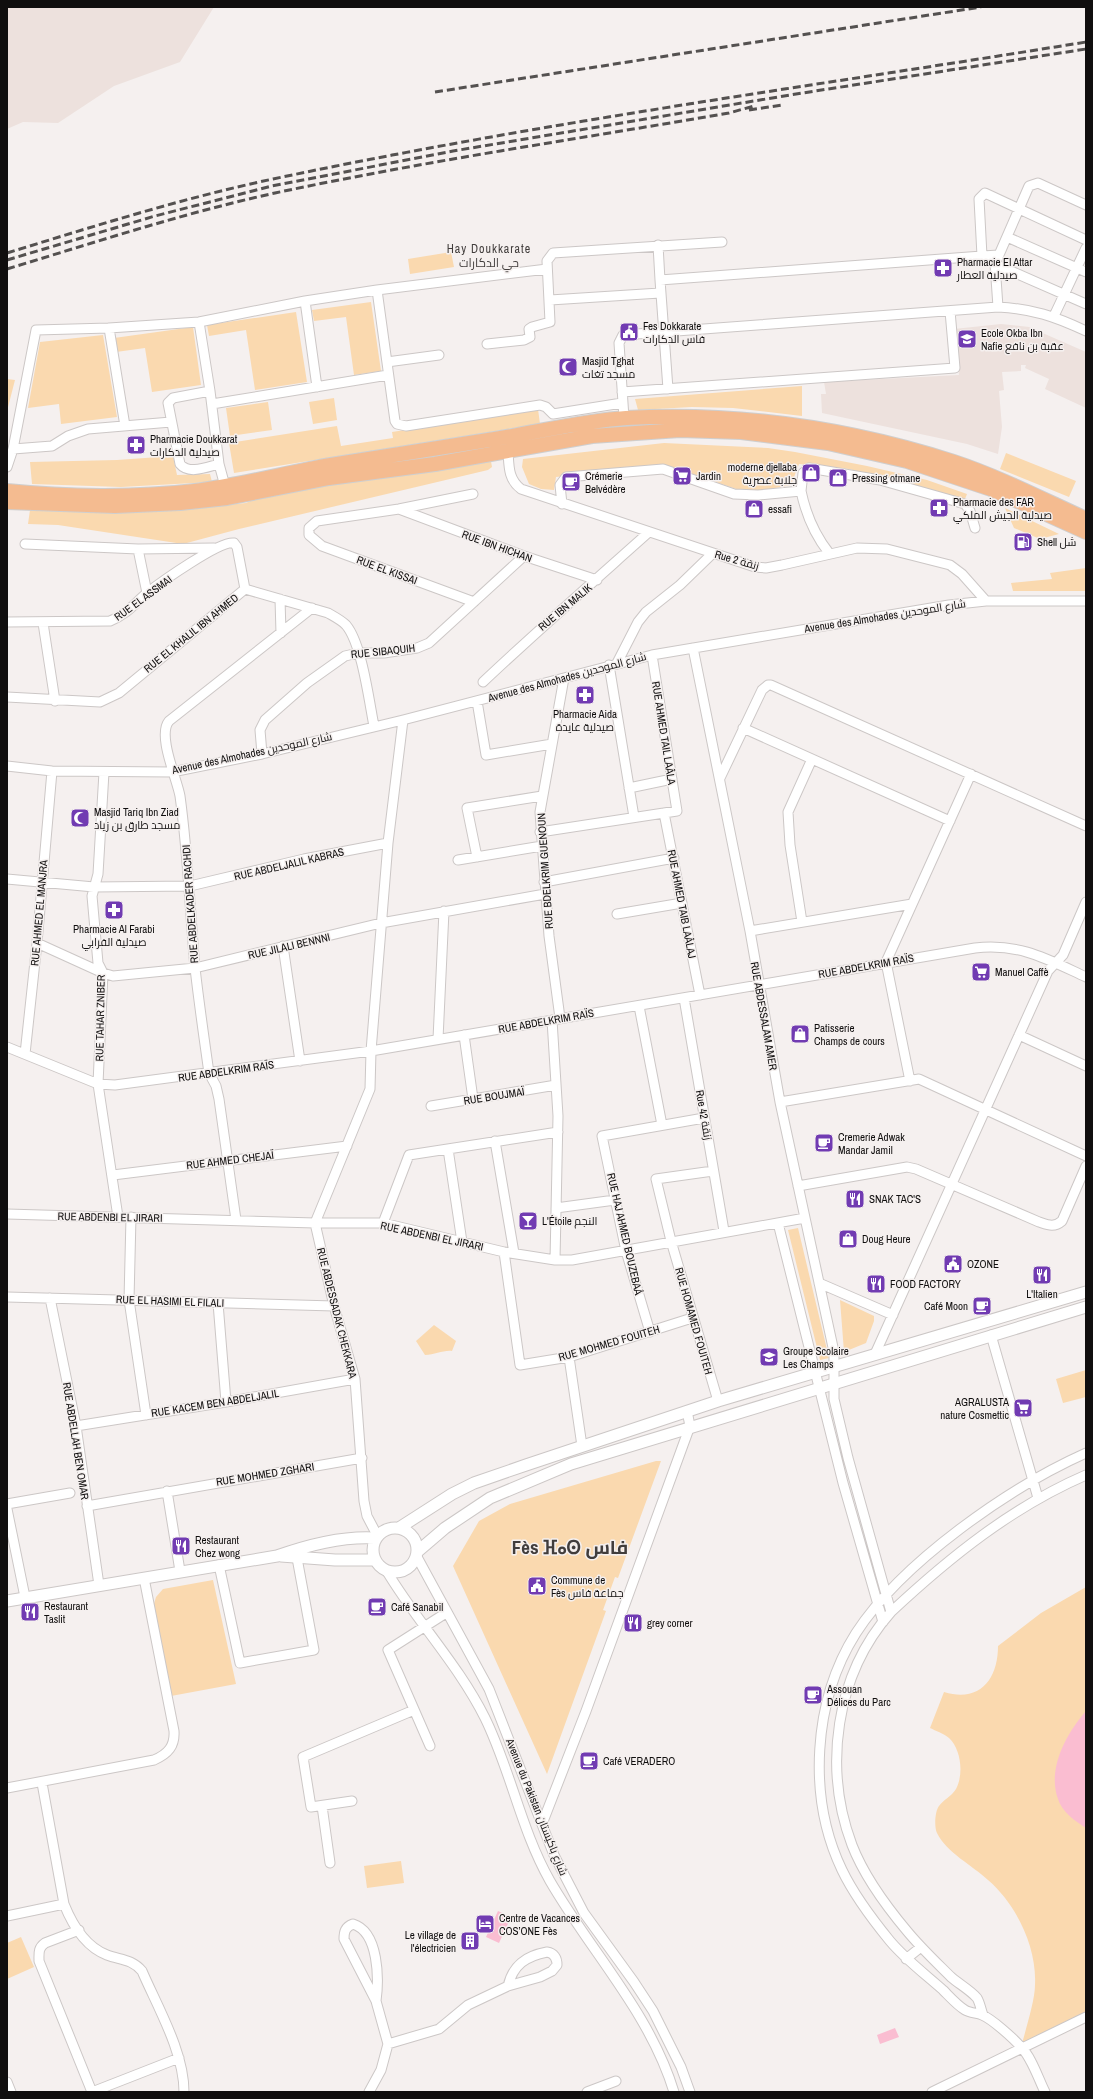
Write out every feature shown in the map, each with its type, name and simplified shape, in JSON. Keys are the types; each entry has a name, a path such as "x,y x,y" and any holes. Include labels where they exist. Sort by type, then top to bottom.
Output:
{"main road":[{"path":"7,493 73,495 163,494 225,486 330,465 566,426 624,418 678,416 742,419 782,423 870,440 955,463 1086,518"},
{"path":"7,493 115,506 199,501 227,498 329,478 435,464 578,438 680,430 741,432 782,436 868,452 951,475 991,489 1086,532"}],"street":[{"path":"998,307 996,258 1007,237 1029,186 1034,183 1038,183 1086,205"},
{"path":"982,256 980,196 985,193 1086,240"},
{"path":"1007,237 1086,272"},
{"path":"487,344 524,340 530,337 529,329 550,322 547,261 550,256 559,252 722,242"},
{"path":"658,245 660,293 668,389"},
{"path":"1054,316 1086,248"},
{"path":"660,280 982,256 996,258 1064,295 1086,304"},
{"path":"7,468 13,449 36,330 109,328 199,322 377,290 547,269"},
{"path":"377,290 394,421 402,426 540,405 546,407 553,414 622,403"},
{"path":"550,300 660,293"},
{"path":"305,302 317,387"},
{"path":"624,418 622,403 620,338 623,335 950,312 998,307 1020,308 1054,316 1086,331"},
{"path":"622,392 955,368 950,312"},
{"path":"199,322 220,464 225,486"},
{"path":"109,328 125,426"},
{"path":"387,362 439,355"},
{"path":"212,404 388,375"},
{"path":"210,391 170,400 168,403 180,464 183,467 192,470 220,464"},
{"path":"13,449 52,446 68,436 88,429 171,422"},
{"name":"Rue 2 زنقة","path":"508,451 510,475 514,484 520,489 533,495 755,567 766,568 828,553 857,548 887,549 950,565 962,574 986,602"},
{"path":"828,553 808,520 802,491 802,473 809,468 880,480 965,504 970,511 975,528"},
{"path":"562,504 560,485 566,477 644,469 663,469 734,494 758,495 802,491"},
{"path":"399,509 473,494"},
{"name":"RUE EL KISSAI","path":"399,509 317,521 309,528 309,535 322,546 474,602"},
{"name":"RUE IBN HICHAN","path":"399,509 524,556 596,580"},
{"name":"RUE IBN MALIK","path":"482,682 543,624 596,580 649,532"},
{"name":"RUE EL ASSMAI","path":"7,622 43,623 110,621 130,610 147,593 222,544 234,543 237,547 245,589"},
{"path":"25,544 138,549 214,548"},
{"path":"138,549 147,593"},
{"path":"634,817 613,664 638,622 646,612 680,585 712,553"},
{"name":"RUE SIBAQUIH","path":"262,754 260,730 265,720 330,665 345,656 358,653 384,653 417,648 429,643 442,633 524,556"},
{"name":"RUE EL KHALIL IBN AHMED","path":"55,701 100,702 119,693 245,589 328,613 340,620 347,627 358,653 374,726"},
{"path":"280,599 281,633"},
{"name":"Avenue des Almohades شارع الموحدين","path":"7,766 52,771 172,772 262,754 403,720 652,655 918,610 986,602 1086,601"},
{"name":"RUE ABDELKADER RACHDI","path":"236,1220 219,1099 216,1086 208,1073 195,968 190,886 179,789 172,772 165,728 166,724 312,608"},
{"path":"7,697 55,701 43,623"},
{"name":"RUE ABDESSALAM AMER","path":"693,648 750,931 758,985 780,1102 834,1352 834,1399 848,1458 891,1612"},
{"name":"RUE AHMED TAIL LAÂLA","path":"652,655 677,811 664,813"},
{"name":"RUE BDELKRIM GUENOUN","path":"555,1260 558,1132 556,1019 540,832 542,796 564,678"},
{"path":"720,778 762,690 768,685 771,685 1086,826"},
{"path":"477,701 486,755 552,744"},
{"path":"315,1223 370,1089 371,1051 388,842 403,720"},
{"path":"743,728 950,822"},
{"path":"802,922 790,845 788,812 812,759"},
{"name":"RUE AHMED EL MANJRA","path":"25,1054 37,944 41,882 52,771"},
{"name":"RUE TAHAR ZNIBER","path":"104,772 98,874 92,896 93,922 98,963 103,973 98,1084 113,1174 118,1217"},
{"path":"910,1081 886,962 971,774"},
{"path":"630,788 672,779"},
{"path":"477,857 467,808 542,796"},
{"path":"540,832 664,813"},
{"name":"RUE AHMED TAIB LAÂLAJ","path":"664,813 700,995"},
{"name":"RUE ABDELJALIL KABRAS","path":"7,879 94,887 190,886 304,859 388,842"},
{"path":"458,860 542,846"},
{"path":"544,882 674,858"},
{"name":"RUE JILALI BENNNI","path":"37,944 103,973 120,975 195,968 382,923 545,894"},
{"path":"875,1354 1048,971 1063,955 1086,902"},
{"path":"617,914 682,903"},
{"path":"750,931 912,904"},
{"path":"438,1039 444,911"},
{"path":"283,946 300,1061"},
{"name":"RUE ABDELKRIM RAÏS","path":"7,1047 98,1084 115,1085 371,1051 886,962 995,946 1008,947 1028,952 1086,977"},
{"name":"Rue 42 زنقة","path":"684,998 724,1231"},
{"path":"638,1006 662,1126 704,1118"},
{"path":"464,1035 474,1099"},
{"path":"1019,1035 1086,1066"},
{"path":"780,1102 919,1079 1086,1156"},
{"name":"RUE BOUJMAÏ","path":"431,1106 556,1085"},
{"name":"RUE HAJ AHMED BOUZEBAÂ","path":"650,1332 626,1251 602,1136 662,1126"},
{"path":"384,1223 409,1155 558,1132"},
{"path":"495,1141 509,1252"},
{"name":"RUE AHMED CHEJAÏ","path":"113,1174 347,1146"},
{"path":"448,1149 462,1242"},
{"path":"798,1186 907,1167 916,1169 1039,1222 1052,1226 1062,1221 1083,1179 1086,1166"},
{"name":"RUE HOMAMED FOUITEH","path":"713,1171 656,1179 692,1318 718,1401"},
{"path":"556,1208 615,1200"},
{"name":"RUE ABDENBI EL JIRARI","path":"7,1214 315,1223 384,1223 462,1242 555,1260 572,1260 626,1251 724,1231 805,1218"},
{"path":"131,1217 129,1300 146,1415"},
{"name":"RUE ABDESSADAK CHEKKARA","path":"315,1223 334,1306 355,1379 366,1508 376,1537"},
{"path":"778,1223 843,1483 883,1622"},
{"name":"RUE MOHMED FOUITEH","path":"509,1252 520,1365 569,1357 692,1318"},
{"path":"819,1283 893,1315"},
{"path":"399,1528 428,1508 474,1484 582,1446 718,1401 1086,1292"},
{"name":"RUE EL HASIMI EL FILALI","path":"7,1297 334,1306"},
{"name":"RUE ABDELLAH BEN OMAR","path":"50,1298 76,1426 99,1585"},
{"path":"218,1303 226,1402"},
{"path":"376,1537 372,1553 375,1560 386,1570 396,1572 406,1569 417,1554 445,1528 490,1498 571,1464 690,1426 1086,1307"},
{"path":"991,1335 1038,1498"},
{"path":"569,1357 582,1446"},
{"name":"RUE KACEM BEN ABDELJALIL","path":"76,1426 226,1402 355,1379"},
{"path":"542,1824 586,1711 690,1426 687,1412"},
{"path":"1045,2092 1023,2048 983,2015 966,2010 906,1959 873,1918 843,1871 834,1850 826,1822 820,1779 822,1729 831,1688 842,1659 856,1633 878,1603 941,1544 1033,1480 1086,1453"},
{"name":"RUE MOHMED ZGHARI","path":"87,1506 362,1458"},
{"path":"983,2015 977,1999 921,1947 891,1912 863,1868 846,1826 838,1790 836,1765 841,1713 849,1686 858,1665 883,1622 891,1612 950,1559 1007,1517 1038,1498 1086,1475"},
{"path":"167,1491 180,1571"},
{"path":"7,1504 70,1493"},
{"path":"7,1509 25,1597"},
{"path":"7,1601 277,1556 314,1544 376,1537 391,1528 399,1528 413,1536 417,1554"},
{"name":"Avenue du Pakistan شارع باكيستان","path":"417,1554 446,1613 489,1689 554,1855 584,1913 634,1982 665,2034 681,2066 690,2092"},
{"path":"277,1556 335,1560 375,1560"},
{"path":"219,1565 240,1663 314,1650 297,1558"},
{"name":"Avenue du Pakistan شارع باكيستان","path":"386,1570 403,1598 449,1657 473,1695 496,1743 523,1823 547,1875 562,1902 651,2036 664,2064 674,2092"},
{"path":"7,1788 42,1783 154,1760 163,1756 172,1747 175,1738 174,1731 144,1578"},
{"path":"430,1746 388,1650 446,1613"},
{"path":"352,1801 311,1807 303,1757 414,1710"},
{"path":"42,1783 64,1904 70,1920 96,1950 108,1956 131,1961 142,1971 179,2058 183,2074 184,2092"},
{"path":"322,1806 330,1863"},
{"path":"7,1916 64,1904"},
{"path":"369,2092 381,2070 388,2044 376,2001 344,1939 344,1932 348,1926 352,1924 359,1926 364,1931 374,1954 378,1971 376,2001"},
{"path":"79,1930 45,1943 41,1946 38,1952 39,1961 92,2092 179,2058"},
{"path":"906,1959 921,1947"},
{"path":"388,2044 439,2029 468,2005 508,1986 530,1981 552,1971 557,1965 556,1958 550,1952 547,1952 524,1960 515,1968 508,1986"},
{"path":"932,2092 1086,2018"},
{"path":"587,2092 616,2081"},
{"path":"7,2082 11,2092"}],"shaded area":[{"path":"7,7 214,7 180,62 114,86 58,123 23,122 7,129"},
{"path":"451,252 454,267 410,274 408,259"},
{"path":"371,302 381,371 354,375 346,317 314,321 312,310"},
{"path":"296,312 307,382 255,390 246,330 209,336 207,325"},
{"path":"1001,324 1029,327 1086,352 1086,408 1045,389 1049,379 1025,368 1026,365 1021,365 1021,371 1002,372 1004,390 999,391 1002,427 998,454 967,444 822,413 821,394 826,394 824,382 959,375 954,329"},
{"path":"193,327 201,385 152,392 145,348 116,352 114,338"},
{"path":"103,335 117,417 61,424 59,404 28,408 40,342"},
{"path":"7,379 15,380 7,411"},
{"path":"802,386 802,416 733,408 692,407 638,410 635,399"},
{"path":"334,398 337,420 313,424 309,402"},
{"path":"268,402 272,430 230,436 226,408"},
{"path":"538,409 540,424 234,473 229,443 337,426 341,446 393,438 392,432"},
{"path":"664,443 768,448 795,452 867,466 927,480 967,494 965,499 849,469 799,464 791,485 748,493 666,465 556,477 554,490 541,489 529,484 522,467 523,459"},
{"path":"1006,453 1076,481 1069,497 1000,469"},
{"path":"173,456 177,475 210,474 212,482 121,487 32,484 30,462 117,460"},
{"path":"490,456 492,467 488,470 239,529 183,544 58,525 28,524 31,503 205,507 246,503 275,490"},
{"path":"1005,508 1059,534 1040,539 1014,528"},
{"path":"1086,568 1086,591 1013,591 1011,583 1052,579 1050,573"},
{"path":"798,1228 829,1358 820,1360 788,1230"},
{"path":"840,1300 874,1316 874,1321 866,1343 844,1352"},
{"path":"434,1325 456,1341 452,1351 425,1355 416,1341"},
{"path":"1086,1370 1086,1397 1063,1403 1056,1379"},
{"path":"656,1461 661,1461 618,1578 615,1577 603,1610 606,1611 547,1774 453,1566 479,1521 510,1504"},
{"path":"213,1580 236,1684 171,1696 153,1607 156,1597 163,1589"},
{"path":"1086,1587 1086,2013 1022,2044 1035,1991 1035,1971 1028,1941 1016,1914 998,1890 982,1874 953,1853 941,1840 937,1833 935,1823 937,1811 941,1804 956,1789 960,1776 960,1762 956,1748 949,1738 930,1728 944,1692 957,1695 968,1694 977,1691 984,1686 995,1669 998,1646 1041,1613"},
{"path":"1086,1711 1086,1828 1069,1816 1060,1804 1055,1788 1055,1776 1060,1752 1065,1741"},
{"path":"401,1861 404,1883 367,1888 364,1866"},
{"path":"498,1911 511,1917 499,1943 486,1937"},
{"path":"21,1937 34,1967 7,1979 7,1943"},
{"path":"895,2028 899,2037 880,2044 877,2035"}],"railway":[{"path":"435,92 981,7"},
{"path":"7,253 139,213 206,195 273,179 374,159 577,122 1086,42"},
{"path":"7,260 155,216 272,186 453,151 796,94 1086,49"},
{"path":"749,110 783,105"},
{"path":"7,269 107,238 275,193 445,160 729,113 754,106"}],"place":[{"name":"Pharmacie El Attar صيدلية العطار","path":"943,268"},
{"name":"Fes Dokkarate فاس الدكارات","path":"629,332"},
{"name":"Ecole Okba Ibn Nafie عقبة بن نافع","path":"967,339"},
{"name":"Masjid Tghat مسجد تغات","path":"568,367"},
{"name":"Pharmacie Doukkarat صيدلية الدكارات","path":"136,445"},
{"name":"moderne djellaba جلابة عصرية","path":"811,473"},
{"name":"Jardin","path":"682,476"},
{"name":"Pressing otmane","path":"838,478"},
{"name":"Crémerie Belvédère","path":"571,482"},
{"name":"Pharmacie des FAR صيدلية الجيش الملكي","path":"939,508"},
{"name":"essafi","path":"754,509"},
{"name":"Shell شل","path":"1023,542"},
{"name":"Pharmacie Aida صيدلية عايدة","path":"585,695"},
{"name":"Masjid Tariq Ibn Ziad مسجد طارق بن زياد","path":"80,818"},
{"name":"Pharmacie Al Farabi صيدلية الفرابي","path":"114,910"},
{"name":"Manuel Caffè","path":"981,972"},
{"name":"Patisserie Champs de cours","path":"800,1034"},
{"name":"Cremerie Adwak Mandar Jamil","path":"824,1143"},
{"name":"SNAK TAC'S","path":"855,1199"},
{"name":"L'Étoile النجم","path":"528,1221"},
{"name":"Doug Heure","path":"848,1239"},
{"name":"OZONE","path":"953,1264"},
{"name":"L'Italien","path":"1042,1275"},
{"name":"FOOD FACTORY","path":"876,1284"},
{"name":"Café Moon","path":"982,1306"},
{"name":"Groupe Scolaire Les Champs","path":"769,1357"},
{"name":"AGRALUSTA nature Cosmettic","path":"1023,1408"},
{"name":"Restaurant Chez wong","path":"181,1546"},
{"name":"Commune de Fès جماعة فاس","path":"537,1586"},
{"name":"Café Sanabil","path":"377,1607"},
{"name":"Restaurant Taslit","path":"30,1612"},
{"name":"grey corner","path":"633,1623"},
{"name":"Assouan Délices du Parc","path":"813,1695"},
{"name":"Café VERADERO","path":"589,1761"},
{"name":"Centre de Vacances COS’ONE Fès","path":"485,1924"},
{"name":"Le village de l'électricien","path":"470,1941"}],"district":[{"name":"Hay Doukkarate حي الدكارات","path":"489,256"},
{"name":"Fès ⴼⴰⵙ فاس","path":"570,1547"}]}
